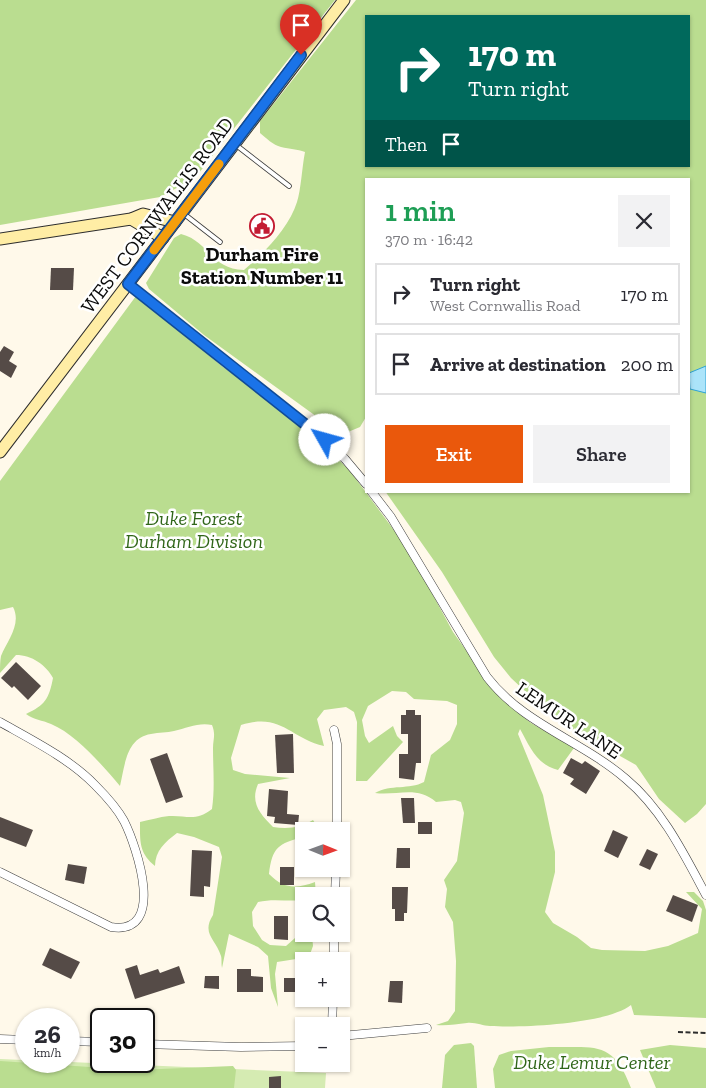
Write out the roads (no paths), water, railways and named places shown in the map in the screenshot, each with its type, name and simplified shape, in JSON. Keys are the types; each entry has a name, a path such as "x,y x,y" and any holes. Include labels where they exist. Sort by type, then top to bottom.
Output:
{"street":[{"name":"WEST CORNWALLIS ROAD","path":"0,452 344,0"},
{"path":"0,239 131,219 143,214 179,218"},
{"path":"131,219 163,238"},
{"path":"128,284 325,440 345,459 365,483"},
{"name":"LEMUR LANE","path":"373,493 390,517 487,677 500,693 517,708 625,778 645,797 680,846 706,895"},
{"path":"0,722 81,773 93,783 117,810 129,832 134,848 141,880 144,911 138,920 130,926 121,929 111,927 0,872"},
{"path":"334,730 337,744 337,822"},
{"path":"350,1035 427,1028"},
{"path":"0,1038 15,1039"},
{"path":"155,1044 241,1047 295,1046"}],"lane":[{"path":"234,144 289,186"},
{"path":"179,218 220,242"}],"water":[{"path":"706,366 706,393 690,389 690,373"}],"place":[{"name":"Durham Fire Station Number 11","path":"262,226"}],"park label":[{"name":"Duke Forest Durham Division","path":"194,530"},
{"name":"Duke Lemur Center","path":"592,1062"}]}
